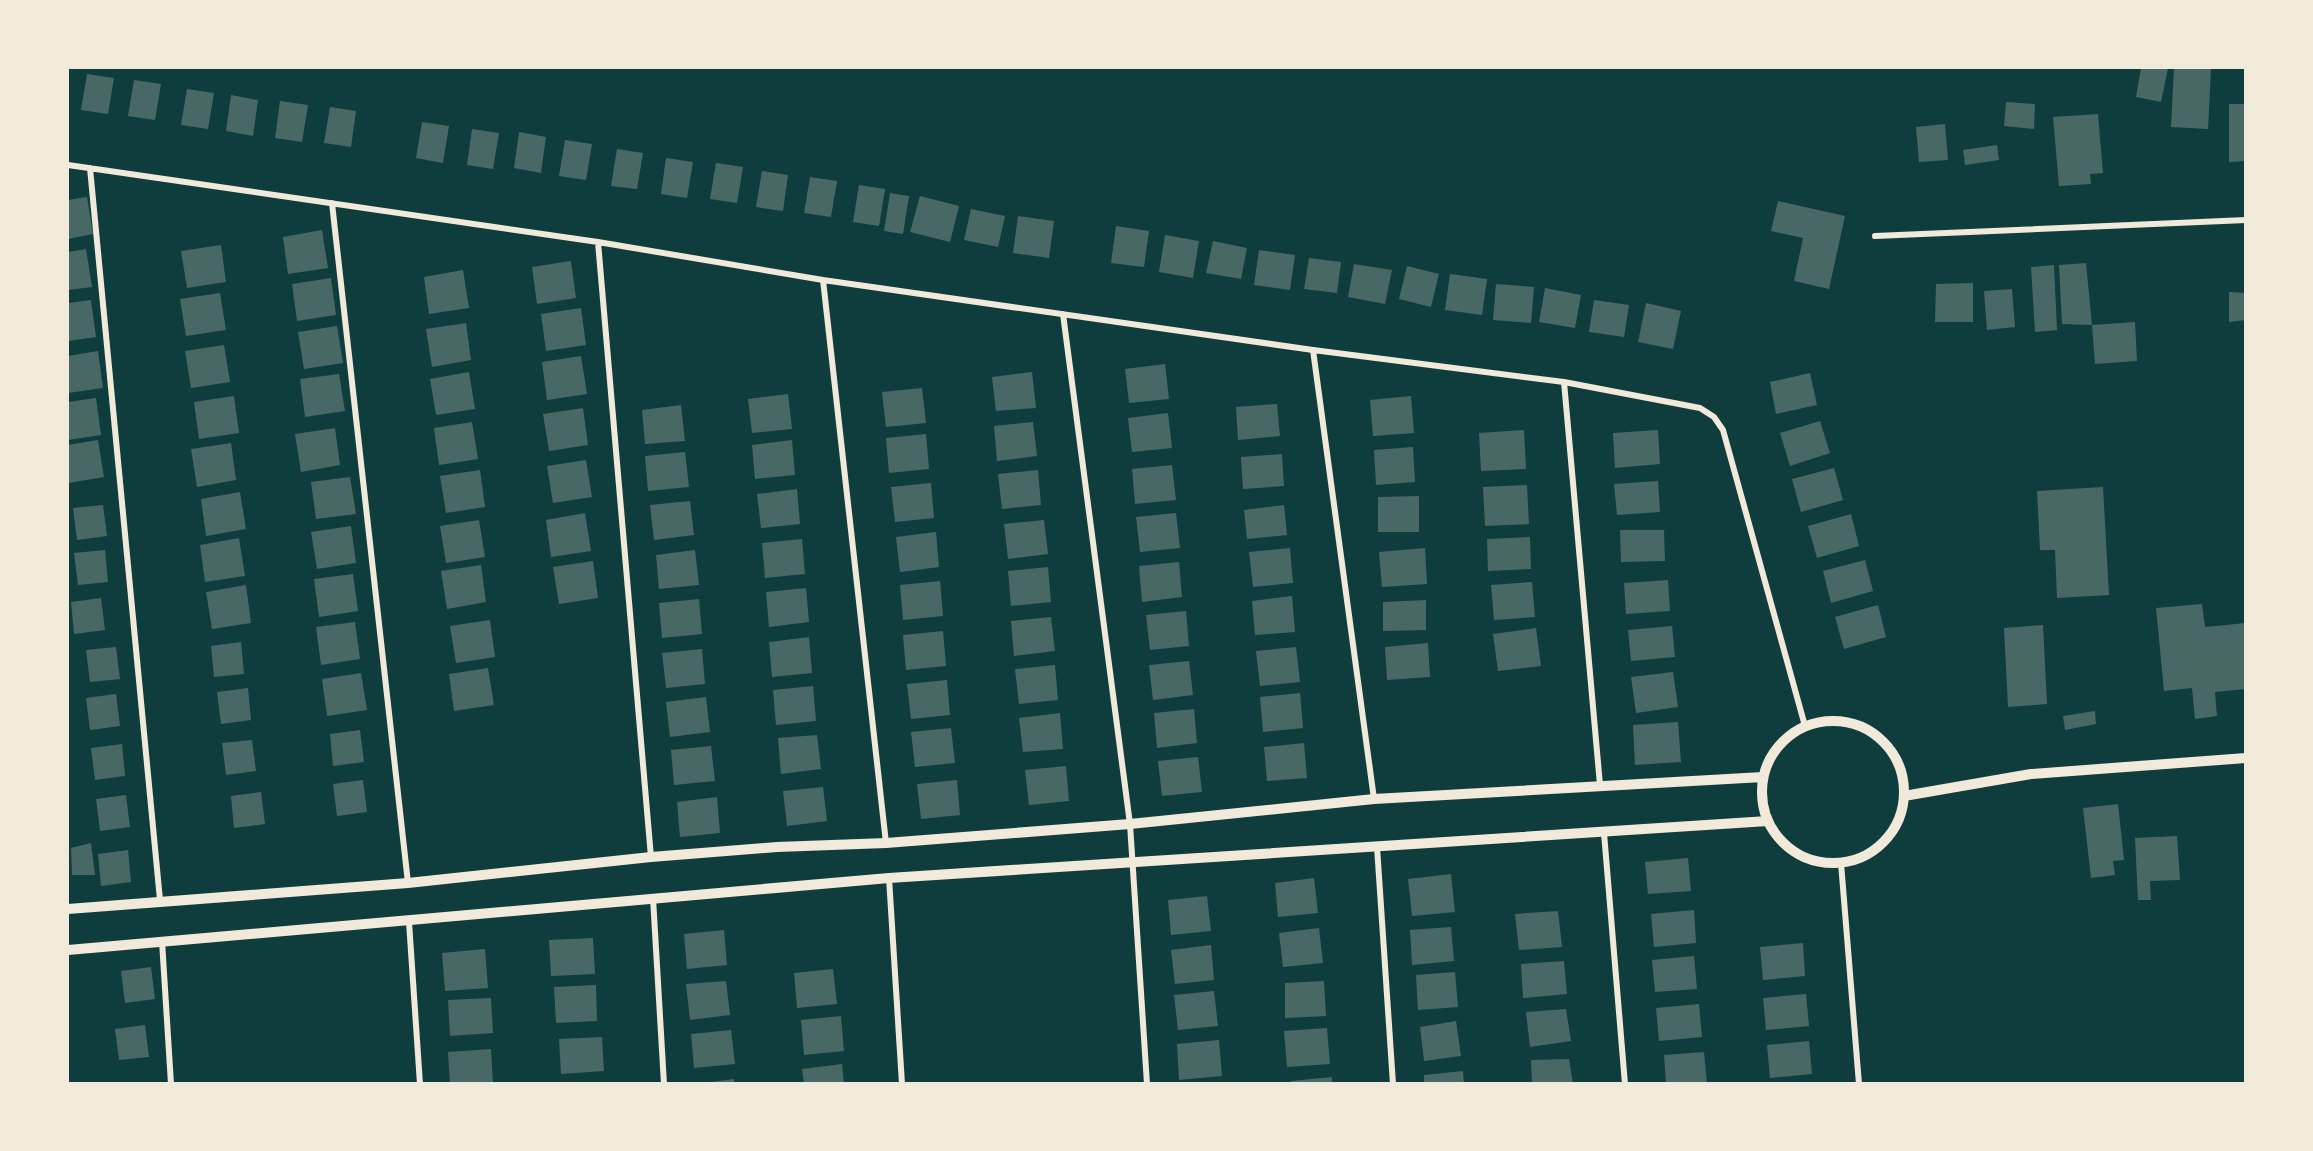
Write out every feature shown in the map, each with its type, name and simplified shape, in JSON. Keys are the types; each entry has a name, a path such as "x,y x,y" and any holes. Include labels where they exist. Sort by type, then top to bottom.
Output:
{"street":[{"path":"68,165 598,242 822,280 1313,350 1564,382 1700,408 1714,417 1723,430 1805,726"},
{"path":"90,168 160,900"},
{"path":"332,203 408,882"},
{"path":"1875,236 2246,220"},
{"path":"598,242 651,857"},
{"path":"822,280 886,843"},
{"path":"1063,314 1130,824 1147,1083"},
{"path":"1313,350 1374,799"},
{"path":"1564,382 1600,785"},
{"path":"1827,720 1851,722 1874,732 1891,749 1899,764 1905,796 1899,820 1885,841 1865,855 1841,862 1819,862 1798,854 1780,840 1768,821 1762,799 1763,777 1771,756 1786,738 1805,726 1827,720"},
{"path":"1905,796 2031,774 2246,758"},
{"path":"68,909 408,882 651,857 777,847 886,843 1130,824 1374,799 1763,777"},
{"path":"68,950 409,922 889,878 1768,821"},
{"path":"1604,833 1625,1083"},
{"path":"1377,847 1393,1083"},
{"path":"1841,862 1859,1083"},
{"path":"889,878 902,1083"},
{"path":"653,898 664,1083"},
{"path":"409,922 420,1083"},
{"path":"162,941 171,1083"}],"building":[{"path":"2141,68 2168,68 2161,102 2136,97"},
{"path":"2174,68 2211,68 2208,129 2171,127"},
{"path":"87,74 114,78 108,114 81,110"},
{"path":"134,80 161,84 155,120 128,116"},
{"path":"187,89 214,93 208,129 181,125"},
{"path":"231,95 258,100 253,136 226,131"},
{"path":"280,101 308,105 302,142 275,138"},
{"path":"2006,102 2035,104 2034,129 2004,126"},
{"path":"2229,104 2246,104 2246,161 2229,162"},
{"path":"330,107 356,111 351,147 324,143"},
{"path":"2098,114 2103,173 2090,174 2091,184 2059,186 2053,117"},
{"path":"422,122 449,126 443,163 416,158"},
{"path":"1945,124 1948,160 1919,162 1916,127"},
{"path":"472,129 499,133 493,169 467,165"},
{"path":"519,132 546,137 541,173 514,168"},
{"path":"565,140 592,144 586,180 559,176"},
{"path":"1997,145 1999,160 1965,165 1963,150"},
{"path":"617,149 643,153 637,189 611,186"},
{"path":"666,158 693,162 687,198 661,194"},
{"path":"716,163 743,167 737,203 710,199"},
{"path":"762,171 788,175 783,211 756,207"},
{"path":"810,177 837,181 831,217 804,213"},
{"path":"859,185 885,189 879,226 853,222"},
{"path":"890,193 909,196 903,234 884,231"},
{"path":"920,196 959,206 950,242 910,232"},
{"path":"87,197 93,234 68,239 68,200"},
{"path":"1778,201 1845,216 1829,289 1794,281 1803,238 1771,231"},
{"path":"971,209 1005,216 998,247 964,240"},
{"path":"1018,216 1054,221 1049,258 1013,253"},
{"path":"1116,226 1149,231 1144,267 1111,263"},
{"path":"322,230 328,268 288,274 283,237"},
{"path":"1165,235 1199,241 1193,278 1159,272"},
{"path":"1213,241 1247,248 1241,279 1206,273"},
{"path":"221,245 226,282 187,288 181,251"},
{"path":"86,249 92,287 68,290 68,252"},
{"path":"1259,250 1295,255 1290,290 1254,285"},
{"path":"1309,258 1341,262 1337,293 1304,289"},
{"path":"571,261 576,298 537,304 532,267"},
{"path":"2086,263 2092,325 2062,324 2059,265"},
{"path":"1354,264 1392,270 1385,304 1348,297"},
{"path":"2054,265 2057,330 2035,332 2031,267"},
{"path":"1407,266 1439,274 1431,307 1399,299"},
{"path":"463,270 469,308 429,314 424,277"},
{"path":"1450,274 1487,279 1482,315 1445,310"},
{"path":"331,278 336,315 297,321 292,284"},
{"path":"1973,283 1973,322 1935,322 1936,284"},
{"path":"1496,284 1534,287 1531,323 1493,320"},
{"path":"1545,288 1581,295 1575,328 1539,322"},
{"path":"2012,289 2015,327 1987,330 1984,291"},
{"path":"2229,292 2246,293 2246,320 2229,322"},
{"path":"220,293 226,330 186,336 180,299"},
{"path":"91,300 96,337 68,341 68,303"},
{"path":"1594,300 1629,305 1624,337 1589,332"},
{"path":"1646,303 1681,311 1673,349 1638,342"},
{"path":"581,308 586,345 546,351 541,314"},
{"path":"2135,322 2137,361 2095,364 2092,325"},
{"path":"466,323 471,360 432,367 426,329"},
{"path":"337,326 343,363 304,369 298,332"},
{"path":"224,345 230,382 191,388 185,351"},
{"path":"98,351 103,388 68,393 68,356"},
{"path":"581,356 587,394 547,400 542,362"},
{"path":"1165,364 1169,399 1129,403 1125,369"},
{"path":"469,372 475,409 436,415 430,379"},
{"path":"1032,372 1036,408 996,411 992,377"},
{"path":"1810,373 1817,405 1776,414 1770,382"},
{"path":"339,374 345,411 305,417 300,379"},
{"path":"922,388 926,423 886,427 882,392"},
{"path":"788,394 792,429 752,433 748,399"},
{"path":"234,396 239,433 199,439 194,402"},
{"path":"1411,396 1414,433 1373,436 1370,400"},
{"path":"96,398 101,435 68,440 68,402"},
{"path":"1277,404 1280,436 1238,440 1236,407"},
{"path":"681,405 685,441 645,444 642,410"},
{"path":"583,408 588,445 549,451 543,414"},
{"path":"1168,413 1172,448 1132,452 1128,418"},
{"path":"1820,421 1830,453 1790,466 1780,433"},
{"path":"472,422 478,459 439,465 434,428"},
{"path":"1033,422 1037,456 997,461 994,426"},
{"path":"335,428 340,465 301,472 295,434"},
{"path":"1524,430 1526,469 1481,471 1479,433"},
{"path":"1658,430 1660,464 1615,468 1613,433"},
{"path":"926,434 929,469 889,473 886,438"},
{"path":"98,440 104,477 68,483 68,445"},
{"path":"792,440 795,475 755,479 752,445"},
{"path":"231,443 236,480 197,487 191,449"},
{"path":"1413,447 1415,482 1376,485 1374,450"},
{"path":"685,452 689,487 648,491 645,456"},
{"path":"1282,454 1284,486 1243,489 1241,457"},
{"path":"586,460 592,497 553,503 547,466"},
{"path":"1172,465 1176,500 1135,504 1132,469"},
{"path":"1834,468 1843,500 1801,512 1792,479"},
{"path":"480,470 485,507 446,513 440,476"},
{"path":"1038,470 1041,505 1002,509 998,474"},
{"path":"350,477 356,514 316,519 311,482"},
{"path":"1658,481 1660,512 1617,515 1614,484"},
{"path":"931,483 934,518 895,522 891,487"},
{"path":"1527,485 1529,524 1485,526 1483,487"},
{"path":"2103,487 2109,595 2057,598 2055,550 2040,550 2037,491"},
{"path":"797,489 800,524 761,528 757,494"},
{"path":"240,492 246,529 206,536 201,499"},
{"path":"1419,496 1419,532 1378,532 1378,497"},
{"path":"690,501 694,535 654,540 650,505"},
{"path":"103,505 107,536 77,540 73,508"},
{"path":"1284,505 1287,535 1247,539 1244,510"},
{"path":"585,513 591,551 551,557 546,520"},
{"path":"1176,513 1180,548 1140,552 1136,517"},
{"path":"1851,514 1859,546 1817,558 1808,526"},
{"path":"479,520 485,557 446,563 440,526"},
{"path":"1044,520 1048,554 1008,559 1004,524"},
{"path":"351,526 356,563 317,569 311,532"},
{"path":"1620,530 1664,530 1665,561 1621,562"},
{"path":"936,532 939,567 900,572 896,537"},
{"path":"1530,537 1531,569 1488,571 1487,539"},
{"path":"239,538 245,576 205,582 200,545"},
{"path":"802,539 805,574 765,578 762,543"},
{"path":"1290,548 1293,583 1253,587 1249,552"},
{"path":"1425,548 1427,584 1382,587 1379,552"},
{"path":"105,550 108,582 78,585 74,553"},
{"path":"695,550 699,585 659,589 656,555"},
{"path":"1865,560 1873,591 1831,603 1823,571"},
{"path":"593,561 598,598 559,604 553,567"},
{"path":"1179,562 1182,597 1142,602 1139,566"},
{"path":"481,565 486,602 447,609 441,571"},
{"path":"1048,567 1051,602 1011,606 1008,571"},
{"path":"353,574 358,611 319,617 314,579"},
{"path":"1668,580 1670,611 1626,614 1624,583"},
{"path":"940,581 943,616 903,620 900,585"},
{"path":"1532,582 1535,617 1494,620 1491,585"},
{"path":"246,585 251,623 212,629 206,592"},
{"path":"806,588 809,622 769,627 766,592"},
{"path":"1292,596 1295,632 1255,635 1252,601"},
{"path":"101,598 105,630 74,634 71,602"},
{"path":"699,599 702,634 662,638 659,603"},
{"path":"1426,600 1426,630 1383,631 1383,602"},
{"path":"2202,604 2205,627 2246,623 2246,689 2215,692 2217,716 2195,719 2192,688 2164,691 2156,608"},
{"path":"1878,605 1886,637 1844,649 1835,617"},
{"path":"1186,611 1189,646 1150,650 1146,615"},
{"path":"1051,617 1055,651 1014,656 1011,621"},
{"path":"490,620 495,657 456,663 450,626"},
{"path":"355,622 360,659 321,665 316,627"},
{"path":"2043,625 2047,704 2008,707 2004,628"},
{"path":"1672,626 1675,657 1631,661 1628,630"},
{"path":"1536,628 1541,666 1498,671 1493,634"},
{"path":"943,631 946,666 906,670 903,635"},
{"path":"809,637 812,673 772,677 769,642"},
{"path":"241,642 244,674 214,677 211,646"},
{"path":"1428,643 1430,677 1387,680 1385,647"},
{"path":"116,647 120,679 90,682 86,650"},
{"path":"1296,647 1300,682 1260,686 1256,651"},
{"path":"702,649 705,684 666,688 662,653"},
{"path":"1189,661 1193,695 1153,700 1149,665"},
{"path":"1055,665 1058,700 1019,704 1015,669"},
{"path":"488,668 494,705 454,711 449,674"},
{"path":"1673,672 1678,707 1636,713 1631,677"},
{"path":"361,673 367,710 327,716 322,679"},
{"path":"947,680 950,715 911,719 907,684"},
{"path":"813,686 816,721 776,725 773,690"},
{"path":"248,688 251,720 221,724 217,692"},
{"path":"1300,693 1303,728 1263,732 1260,697"},
{"path":"116,694 120,726 90,730 86,698"},
{"path":"706,697 710,732 670,737 666,702"},
{"path":"1194,709 1197,743 1157,748 1154,713"},
{"path":"2095,711 2096,724 2065,730 2063,716"},
{"path":"1060,713 1063,749 1023,752 1019,718"},
{"path":"1678,722 1681,762 1635,765 1633,725"},
{"path":"951,728 955,763 915,767 911,732"},
{"path":"360,730 364,762 333,766 330,734"},
{"path":"817,735 821,769 781,774 778,738"},
{"path":"252,740 256,771 226,775 222,743"},
{"path":"1304,743 1307,778 1267,781 1264,747"},
{"path":"122,744 125,776 95,780 91,748"},
{"path":"711,746 715,781 674,785 671,750"},
{"path":"1198,757 1202,792 1162,796 1158,761"},
{"path":"1066,766 1069,801 1029,805 1025,770"},
{"path":"363,780 367,812 337,816 333,784"},
{"path":"957,780 960,815 921,819 917,784"},
{"path":"823,787 827,821 787,826 783,791"},
{"path":"261,792 265,824 234,828 231,796"},
{"path":"126,795 130,827 100,831 96,799"},
{"path":"717,797 720,833 680,837 677,802"},
{"path":"2118,804 2124,860 2113,861 2115,875 2091,878 2083,808"},
{"path":"2177,836 2180,880 2150,881 2151,900 2138,900 2135,838"},
{"path":"91,843 95,875 72,875 71,848"},
{"path":"128,850 131,882 101,886 98,854"},
{"path":"1688,858 1691,891 1648,894 1645,862"},
{"path":"1451,874 1455,912 1412,916 1408,879"},
{"path":"1314,878 1318,913 1278,917 1275,883"},
{"path":"1207,896 1211,931 1171,935 1168,900"},
{"path":"1694,910 1696,943 1654,947 1651,914"},
{"path":"1558,911 1562,947 1519,950 1515,914"},
{"path":"1451,927 1454,961 1412,965 1410,930"},
{"path":"1319,928 1323,963 1283,967 1279,933"},
{"path":"724,930 727,965 687,969 684,934"},
{"path":"593,938 595,974 551,976 549,940"},
{"path":"1803,943 1805,976 1763,980 1760,947"},
{"path":"1211,945 1214,980 1175,984 1171,950"},
{"path":"485,949 488,988 445,991 442,953"},
{"path":"1694,956 1697,989 1655,992 1652,960"},
{"path":"1564,961 1567,994 1523,998 1521,964"},
{"path":"151,967 155,999 125,1003 121,971"},
{"path":"833,969 837,1004 797,1008 794,973"},
{"path":"1455,972 1458,1007 1418,1010 1416,975"},
{"path":"726,981 730,1015 690,1020 686,984"},
{"path":"1324,981 1326,1016 1285,1018 1285,983"},
{"path":"596,985 597,1021 556,1023 554,987"},
{"path":"1214,991 1218,1026 1178,1030 1174,995"},
{"path":"1806,994 1809,1026 1766,1030 1763,998"},
{"path":"491,998 493,1033 450,1036 448,1000"},
{"path":"1699,1004 1702,1037 1659,1041 1656,1008"},
{"path":"1566,1009 1571,1041 1530,1047 1526,1012"},
{"path":"841,1016 844,1051 804,1055 801,1020"},
{"path":"1456,1021 1461,1056 1424,1061 1420,1027"},
{"path":"145,1025 149,1057 119,1060 115,1029"},
{"path":"1327,1028 1330,1064 1287,1067 1284,1031"},
{"path":"731,1030 735,1064 694,1068 691,1034"},
{"path":"602,1037 604,1071 561,1074 559,1039"},
{"path":"1219,1040 1222,1076 1179,1080 1177,1044"},
{"path":"1809,1041 1812,1074 1770,1078 1767,1045"},
{"path":"491,1049 493,1083 450,1084 448,1052"},
{"path":"1704,1052 1707,1084 1666,1084 1664,1055"},
{"path":"1569,1059 1573,1084 1532,1084 1531,1060"},
{"path":"842,1064 844,1084 804,1084 802,1069"},
{"path":"1463,1071 1464,1084 1424,1084 1424,1075"},
{"path":"1332,1077 1332,1084 1291,1084 1291,1081"},
{"path":"734,1079 734,1084 710,1084 710,1082"}]}
